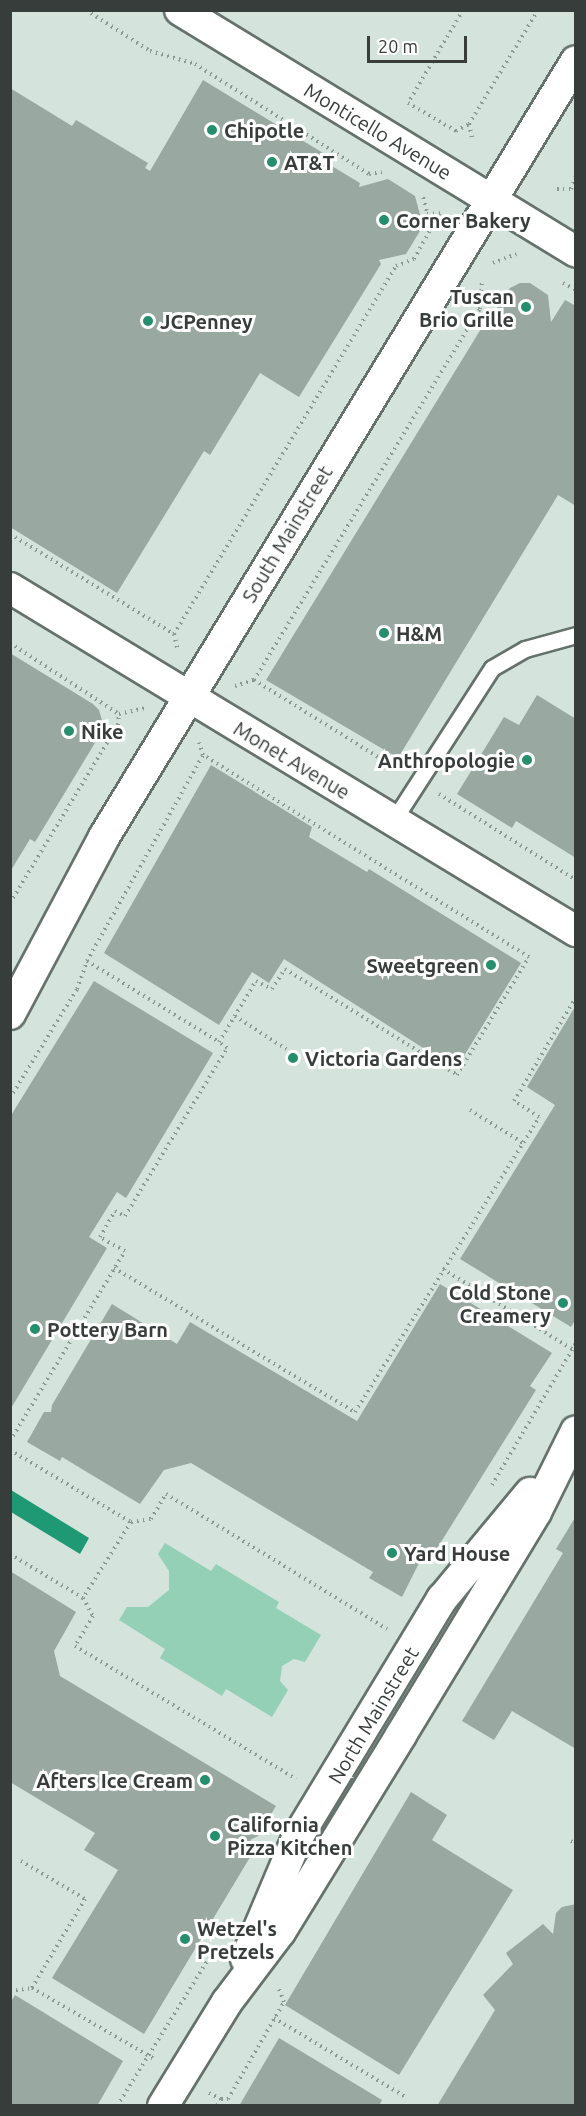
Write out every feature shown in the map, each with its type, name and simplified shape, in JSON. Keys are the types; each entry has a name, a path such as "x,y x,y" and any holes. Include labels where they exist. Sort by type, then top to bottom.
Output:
{"street":[{"name":"Monticello Avenue","path":"180,10 576,252"},
{"name":"South Mainstreet","path":"10,1014 104,837 576,61"},
{"name":"Monet Avenue","path":"10,588 576,931"},
{"name":"North Mainstreet","path":"163,2106 227,2002 297,1838 442,1599 569,1442"}],"lane":[{"path":"393,821 492,668 525,649 576,635"}],"path":[{"path":"86,10 150,51 195,64 369,174 385,172"},
{"path":"463,10 408,103 456,132 469,124 538,10"},
{"path":"469,124 472,138"},
{"path":"556,189 571,189 576,176"},
{"path":"178,654 174,634 396,266 414,259 431,228 422,195"},
{"path":"427,214 449,213"},
{"path":"502,245 507,256"},
{"path":"488,269 496,260 507,256 514,254 523,258"},
{"path":"232,687 254,680 261,670 480,309 485,274"},
{"path":"558,279 576,290"},
{"path":"10,534 174,634"},
{"path":"10,644 118,714 146,708"},
{"path":"10,903 118,725 118,714"},
{"path":"199,741 203,755 529,957 457,1075 285,969 272,989 256,981 219,1042"},
{"path":"10,1098 77,990 87,961 203,755"},
{"path":"10,1441 125,1251 100,1237 115,1211 125,1216 227,1048 87,961"},
{"path":"114,1269 356,1412 539,1117 514,1101 576,997"},
{"path":"235,1016 286,1049"},
{"path":"470,1110 523,1143"},
{"path":"443,1269 572,1349"},
{"path":"490,1488 576,1343"},
{"path":"10,1450 131,1522 151,1519 166,1494 387,1629"},
{"path":"83,1598 131,1522"},
{"path":"10,1554 83,1598 93,1616 75,1646 296,1779"},
{"path":"381,1639 395,1621"},
{"path":"292,1789 302,1769"},
{"path":"21,1861 85,1899 32,1988"},
{"path":"117,2106 219,1942"},
{"path":"10,1991 32,1988 164,2066"},
{"path":"274,2018 407,2098"},
{"path":"206,2091 221,2099 217,2106"}],"shaded area":[{"path":"11,1490 89,1538 80,1554 11,1512"},
{"path":"165,1543 211,1571 216,1564 279,1602 276,1608 321,1635 305,1662 294,1659 282,1666 280,1681 288,1690 272,1717 226,1689 222,1696 160,1658 165,1649 119,1620 127,1607 148,1607 169,1590 169,1571 158,1554"}],"building":[{"name":"JCPenney","path":"203,80 323,153 320,159 360,183 359,187 388,179 415,196 423,226 406,254 379,260 381,264 299,397 260,373 210,455 204,451 117,593 10,527 10,88 72,126 76,120 148,163 145,168 150,171"},
{"path":"520,283 530,283 548,295 551,322 565,300 576,306 576,506 558,495 398,758 266,680 487,319 504,330 497,307 510,288"},
{"path":"10,653 93,704 99,710 103,724 101,733 35,842 30,839 10,872"},
{"name":"Anthropologie","path":"537,695 576,719 576,858 516,821 512,828 457,794 504,717 519,725"},
{"path":"211,765 312,827 309,837 367,872 369,869 521,963 456,1069 284,959 269,983 252,972 219,1025 104,953"},
{"path":"94,981 213,1053 126,1198 117,1192 89,1237 107,1248 10,1410 10,1117"},
{"path":"576,1005 576,1319 571,1327 460,1259 555,1105 527,1087"},
{"path":"440,1284 552,1353 530,1386 536,1390 431,1558 424,1553 402,1597 369,1578 373,1572 191,1463 164,1470 140,1504 62,1457 60,1461 27,1442 44,1412 51,1412 52,1405 112,1304 177,1344 190,1322 357,1421"},
{"path":"576,1516 576,1749 512,1711 494,1740 462,1721 563,1553 556,1549"},
{"path":"10,1571 76,1612 54,1651 60,1676 276,1806 258,1836 250,1840 258,1844 144,2034 52,1978 118,1870 84,1850 95,1833 10,1782"},
{"path":"411,1792 447,1815 432,1840 513,1890 399,2075 285,2005"},
{"path":"576,1904 576,2106 437,2106 495,2010 483,1995 513,1964 506,1953 543,1924 553,1934 556,1913 562,1907"},
{"path":"15,1995 123,2061 97,2106 10,2106 10,2003"},
{"path":"279,2038 382,2100 379,2106 239,2106"}],"place":[{"name":"Chipotle","path":"212,130"},
{"name":"AT&T","path":"272,162"},
{"name":"Corner Bakery","path":"384,220"},
{"name":"Tuscan Brio Grille","path":"526,307"},
{"name":"JCPenney","path":"148,321"},
{"name":"H&M","path":"384,633"},
{"name":"Nike","path":"69,731"},
{"name":"Anthropologie","path":"527,760"},
{"name":"Sweetgreen","path":"491,965"},
{"name":"Victoria Gardens","path":"293,1058"},
{"name":"Cold Stone Creamery","path":"563,1303"},
{"name":"Pottery Barn","path":"35,1329"},
{"name":"Yard House","path":"392,1553"},
{"name":"Afters Ice Cream","path":"205,1780"},
{"name":"California Pizza Kitchen","path":"215,1836"},
{"name":"Wetzel's Pretzels","path":"185,1939"}]}
